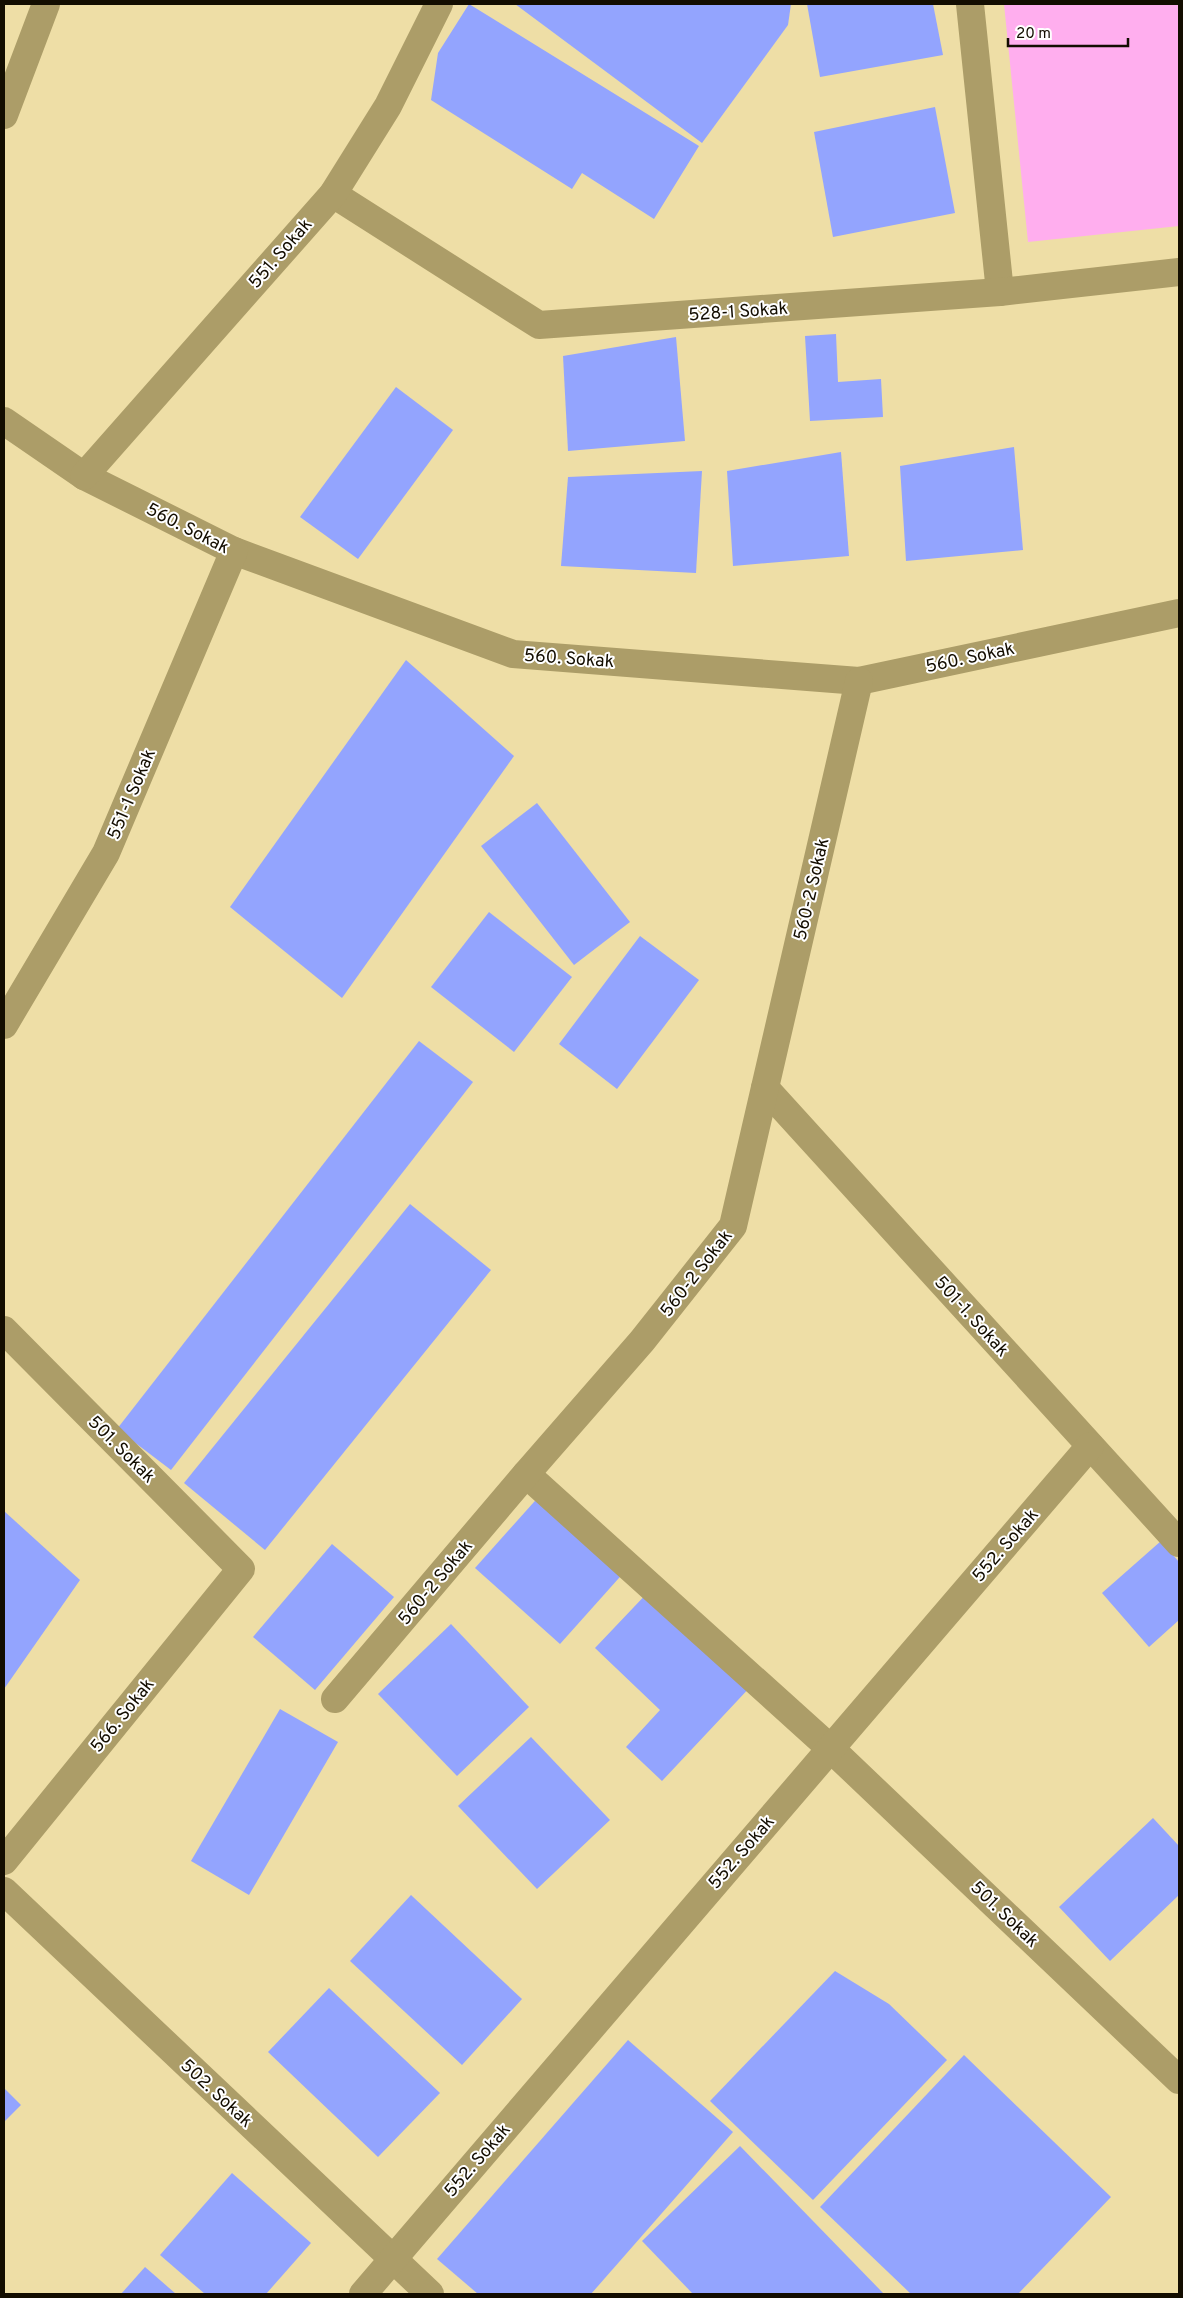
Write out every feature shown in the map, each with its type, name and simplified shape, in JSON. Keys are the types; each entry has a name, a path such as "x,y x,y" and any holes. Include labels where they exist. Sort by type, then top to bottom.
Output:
{"street":[{"path":"4,115 46,4"},
{"name":"551. Sokak","path":"84,476 333,194 388,106 439,4"},
{"path":"970,4 1000,292"},
{"name":"528-1 Sokak","path":"333,194 540,325 1000,292 1179,272"},
{"name":"560. Sokak","path":"4,421 84,476 234,551 513,654 858,681 1179,613"},
{"name":"551-1 Sokak","path":"4,1025 106,853 234,551"},
{"name":"560-2 Sokak","path":"335,1699 642,1341 733,1226 858,681"},
{"name":"501-1. Sokak","path":"765,1088 1179,1543"},
{"name":"501. Sokak","path":"4,1330 241,1569"},
{"name":"552. Sokak","path":"363,2294 1090,1446"},
{"name":"501. Sokak","path":"526,1474 830,1748 1179,2080"},
{"name":"566. Sokak","path":"4,1861 241,1569"},
{"name":"502. Sokak","path":"4,1891 430,2294"}],"shaded area":[{"path":"1004,4 1179,4 1179,226 1028,242"}],"building":[{"path":"469,4 699,146 654,219 582,173 572,189 431,100 438,53"},
{"path":"515,4 791,4 788,25 702,143"},
{"path":"807,4 933,4 943,55 820,77"},
{"path":"935,107 955,213 833,237 814,132"},
{"path":"836,334 838,382 881,379 883,417 810,421 805,336"},
{"path":"676,337 685,441 568,451 563,356"},
{"path":"396,387 453,430 358,559 300,517"},
{"path":"1014,447 1023,550 906,561 900,466"},
{"path":"841,452 849,556 733,566 727,471"},
{"path":"702,471 696,573 561,566 568,477"},
{"path":"406,660 514,756 342,998 230,907"},
{"path":"537,803 630,922 574,965 481,846"},
{"path":"489,912 572,977 514,1052 431,987"},
{"path":"640,936 699,980 617,1089 559,1044"},
{"path":"419,1041 473,1082 171,1470 117,1429"},
{"path":"410,1204 491,1270 265,1550 184,1483"},
{"path":"542,1493 627,1569 560,1644 475,1568"},
{"path":"4,1511 80,1580 4,1689"},
{"path":"1161,1541 1179,1562 1179,1620 1149,1647 1102,1593"},
{"path":"332,1544 394,1597 315,1690 253,1637"},
{"path":"652,1588 753,1684 662,1781 626,1747 660,1710 595,1648"},
{"path":"451,1624 529,1707 457,1776 378,1694"},
{"path":"280,1709 338,1742 249,1895 191,1861"},
{"path":"531,1737 610,1820 537,1889 458,1806"},
{"path":"1153,1818 1179,1846 1179,1895 1110,1961 1059,1907"},
{"path":"411,1895 522,1999 462,2065 350,1961"},
{"path":"835,1971 889,2004 947,2060 813,2200 710,2101"},
{"path":"329,1988 440,2093 378,2157 268,2052"},
{"path":"628,2040 733,2132 591,2294 478,2294 437,2259"},
{"path":"964,2055 1111,2197 1018,2294 911,2294 820,2207"},
{"path":"4,2088 21,2105 4,2122"},
{"path":"740,2146 884,2294 693,2294 642,2241"},
{"path":"232,2173 311,2243 266,2294 205,2294 160,2255"},
{"path":"145,2267 176,2294 121,2294"}]}
